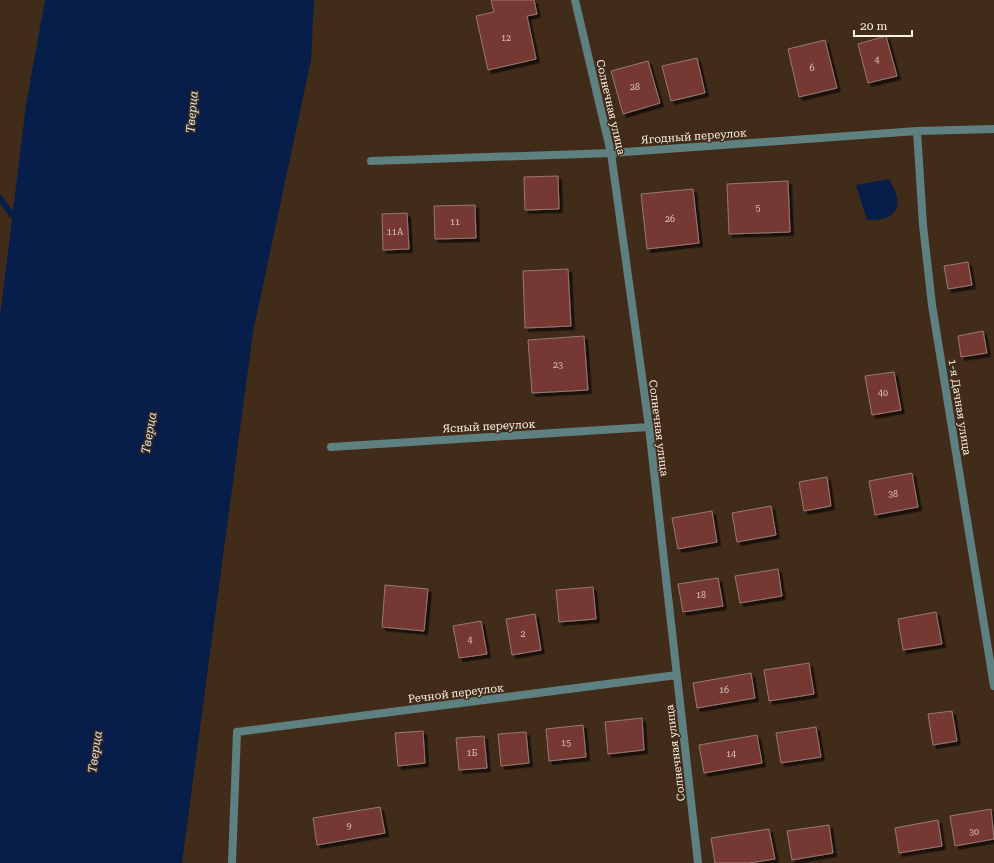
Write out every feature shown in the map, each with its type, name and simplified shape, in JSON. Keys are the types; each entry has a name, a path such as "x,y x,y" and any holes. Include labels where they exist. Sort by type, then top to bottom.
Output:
{"street":[{"name":"Солнечная улица","path":"574,0 611,153 649,427 698,863"},
{"name":"Ягодный переулок","path":"371,161 611,153 917,131 994,130"},
{"name":"1-я Дачная улица","path":"917,131 923,225 932,305 994,686"},
{"name":"Ясный переулок","path":"331,447 649,427"},
{"name":"Речной переулок","path":"232,863 237,732 677,675"}],"water":[{"name":"Тверца","path":"45,0 314,0 311,60 253,332 182,863 0,863 0,316 26,105"},
{"path":"889,179 895,190 897,204 896,209 889,216 884,218 878,220 867,220 856,185"}],"building":[{"path":"491,0 534,0 537,14 527,16 536,59 488,70 476,16 494,12"},
{"path":"886,36 897,76 868,83 858,44"},
{"path":"825,40 837,88 799,97 788,49"},
{"path":"697,58 705,93 671,101 662,66"},
{"path":"648,61 660,103 623,114 611,71"},
{"path":"558,176 559,209 525,210 524,177"},
{"path":"788,181 790,232 729,234 727,184"},
{"path":"693,189 699,243 647,249 641,194"},
{"path":"475,205 476,238 435,239 434,206"},
{"path":"407,213 409,249 383,250 382,214"},
{"path":"968,262 972,285 948,289 944,266"},
{"path":"568,269 571,326 525,328 523,271"},
{"path":"983,331 987,353 961,357 958,336"},
{"path":"584,336 588,390 532,393 528,340"},
{"path":"894,372 901,410 872,415 865,376"},
{"path":"912,473 918,507 875,515 869,481"},
{"path":"827,477 831,506 804,511 799,482"},
{"path":"771,506 776,535 737,542 732,513"},
{"path":"712,511 717,542 678,549 672,518"},
{"path":"778,569 782,596 740,603 735,576"},
{"path":"718,578 723,606 683,612 678,584"},
{"path":"385,585 428,589 424,631 382,627"},
{"path":"593,587 596,619 559,622 556,590"},
{"path":"936,612 942,644 903,650 898,619"},
{"path":"535,614 541,650 512,655 506,619"},
{"path":"481,621 487,654 459,658 453,626"},
{"path":"809,663 814,694 769,701 764,670"},
{"path":"751,673 755,698 697,708 693,683"},
{"path":"952,711 957,741 933,745 928,714"},
{"path":"642,718 644,750 608,754 605,722"},
{"path":"583,725 586,757 549,761 546,729"},
{"path":"816,727 821,757 781,763 776,733"},
{"path":"423,731 425,763 398,766 395,733"},
{"path":"526,732 529,763 501,766 498,734"},
{"path":"757,735 762,763 704,773 699,745"},
{"path":"484,736 487,768 459,770 456,738"},
{"path":"380,807 385,833 317,845 313,818"},
{"path":"991,809 994,839 955,846 950,816"},
{"path":"938,820 942,846 899,853 895,828"},
{"path":"829,825 833,853 792,860 787,831"},
{"path":"769,829 775,859 749,863 715,863 711,838"}],"waterway":[{"path":"0,198 12,215 19,218"}]}
